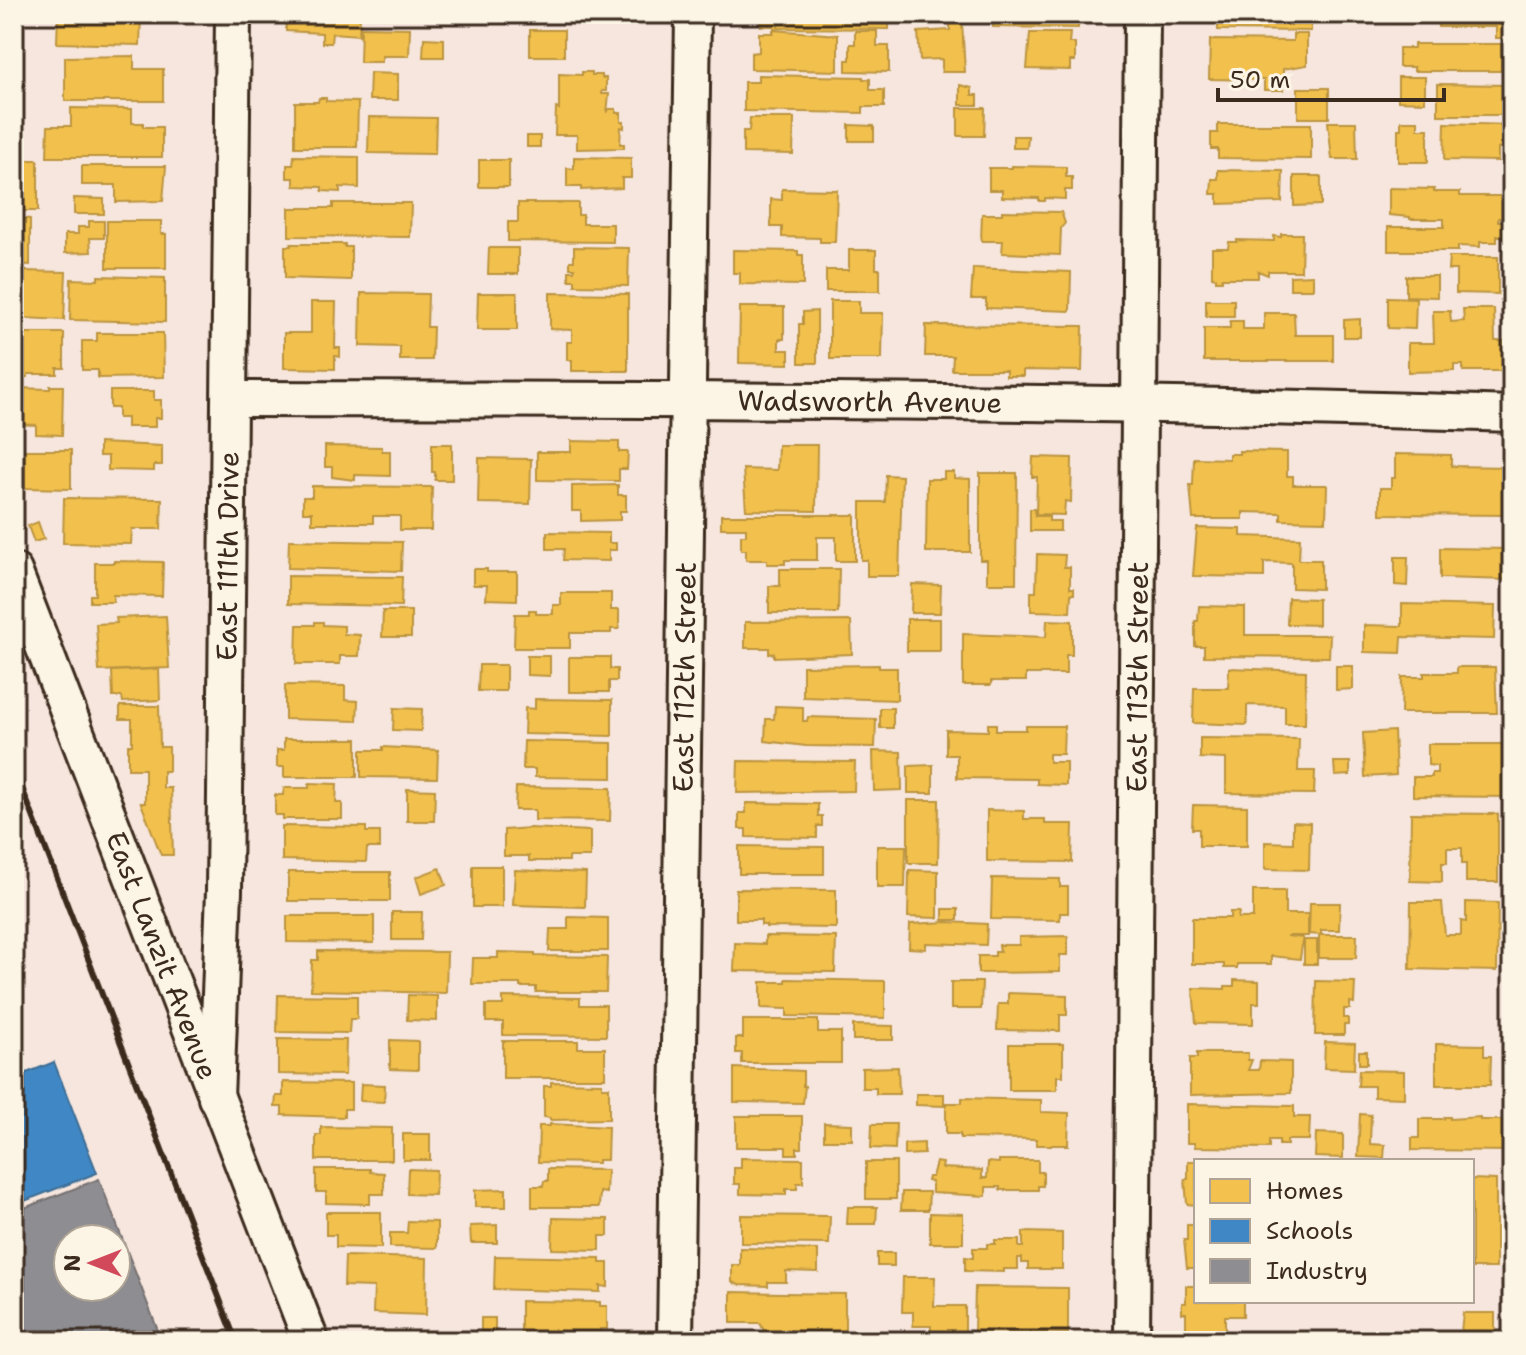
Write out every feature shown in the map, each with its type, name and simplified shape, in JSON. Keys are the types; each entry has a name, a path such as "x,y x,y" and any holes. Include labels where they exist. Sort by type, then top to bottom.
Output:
{"street":[{"name":"East 111th Drive","path":"216,1098 224,891 233,14"},
{"name":"East 112th Street","path":"675,1341 693,14"},
{"name":"East 113th Street","path":"1132,1341 1142,14"},
{"name":"Wadsworth Avenue","path":"230,399 1138,405 1512,414"},
{"name":"East Lanzit Avenue","path":"14,571 311,1341"}],"building: Homes":[{"path":"58,14 141,14 140,45 57,43"},
{"path":"286,14 360,14 359,35 332,33 331,43 322,43 322,33 286,31"},
{"path":"485,14 618,14 618,19 506,19 506,23 491,23 491,19 485,19"},
{"path":"760,14 889,14 889,29 774,28 761,26"},
{"path":"924,14 962,14 962,20 924,19"},
{"path":"993,14 1078,14 1078,28 993,27"},
{"path":"1212,14 1311,14 1311,31 1218,30 1218,17 1212,17"},
{"path":"1396,14 1425,14 1425,23 1396,23"},
{"path":"1438,14 1510,14 1510,38 1496,38 1496,27 1438,27"},
{"path":"962,22 965,72 942,72 942,59 920,60 918,32 950,30 950,23"},
{"path":"361,27 410,28 409,56 382,56 382,62 360,62"},
{"path":"530,30 564,30 564,56 530,56"},
{"path":"773,30 838,35 838,71 751,69 751,53 759,52 759,33 773,33"},
{"path":"855,31 877,31 877,46 889,46 889,72 846,71 850,44 855,44"},
{"path":"1030,33 1070,33 1069,43 1075,43 1075,61 1070,61 1070,70 1027,69"},
{"path":"1293,34 1307,34 1307,65 1283,69 1283,90 1264,90 1264,80 1209,79 1210,40 1293,41"},
{"path":"424,38 444,39 444,57 423,57"},
{"path":"1414,44 1501,44 1501,71 1414,71 1414,67 1399,67 1399,48 1414,48"},
{"path":"134,56 134,69 163,69 163,101 65,101 65,57"},
{"path":"582,72 592,72 592,75 606,78 606,91 602,94 609,94 607,113 609,109 616,109 616,113 621,113 624,128 621,127 620,144 624,144 624,148 577,149 577,135 555,135 559,74 582,75"},
{"path":"370,73 398,74 398,100 369,100"},
{"path":"758,75 863,77 870,79 870,90 884,90 884,107 863,107 863,113 744,111 744,82 758,82"},
{"path":"1398,77 1425,77 1425,102 1398,101"},
{"path":"1438,84 1509,85 1505,115 1438,115"},
{"path":"960,85 972,88 972,95 978,95 978,105 960,105"},
{"path":"1298,88 1329,88 1329,118 1298,118"},
{"path":"319,98 358,102 357,147 295,147 295,102 318,102"},
{"path":"71,108 132,109 132,123 143,123 143,127 162,127 162,157 47,157 48,126 71,126"},
{"path":"958,108 985,108 984,136 958,136"},
{"path":"369,117 436,118 435,154 368,153"},
{"path":"750,118 794,118 793,154 743,153 743,131 749,131"},
{"path":"1401,121 1418,121 1418,129 1428,129 1428,162 1398,162 1398,129 1401,129"},
{"path":"1328,122 1356,122 1357,159 1332,159"},
{"path":"1445,123 1508,125 1508,148 1498,148 1498,161 1444,160"},
{"path":"1218,124 1311,124 1311,159 1218,158 1218,149 1211,149 1211,133 1218,133"},
{"path":"849,125 874,126 874,141 849,141"},
{"path":"527,136 540,136 540,147 527,147"},
{"path":"1013,136 1028,136 1027,148 1013,148"},
{"path":"294,156 359,157 359,188 340,187 340,192 322,191 322,187 294,186 294,178 287,178 287,165 293,165"},
{"path":"574,157 631,158 631,178 622,178 622,188 581,190 581,187 567,187 567,168 574,169"},
{"path":"14,160 38,160 38,211 14,211"},
{"path":"479,160 509,160 509,187 479,187"},
{"path":"82,166 166,166 163,201 116,202 116,185 82,185"},
{"path":"1066,167 1066,177 1072,177 1072,190 1065,190 1065,199 1045,198 1045,201 1039,201 1039,198 1002,197 1002,190 989,190 989,168"},
{"path":"1218,170 1283,171 1282,202 1218,204 1218,194 1211,194 1212,179 1218,179"},
{"path":"1294,176 1321,176 1321,205 1294,206"},
{"path":"1389,188 1434,189 1434,192 1460,192 1460,196 1503,196 1502,218 1498,221 1505,221 1505,236 1497,236 1497,242 1480,242 1480,247 1458,246 1458,251 1388,251 1388,227 1444,227 1444,219 1410,219 1389,215"},
{"path":"782,189 837,190 835,242 820,242 820,238 782,237 782,227 771,227 771,199 782,200"},
{"path":"74,198 104,199 104,214 74,214"},
{"path":"333,203 411,203 410,237 289,236 289,208 333,208"},
{"path":"518,203 578,203 578,215 583,215 583,224 613,224 613,242 508,241 508,222 518,222"},
{"path":"1002,211 1061,212 1065,223 1061,228 1060,255 1002,253 1003,241 981,241 982,214 1002,214"},
{"path":"14,218 30,219 30,265 14,264"},
{"path":"89,221 104,221 104,238 90,238 91,252 65,253 65,234 78,234 78,227 89,227"},
{"path":"107,221 161,221 161,234 166,234 166,268 107,268"},
{"path":"1281,234 1302,234 1301,271 1268,271 1268,275 1258,271 1258,278 1222,278 1222,281 1212,277 1212,248 1228,248 1229,242 1237,240 1274,241 1274,236 1281,237"},
{"path":"345,244 345,247 351,247 351,280 285,278 285,246"},
{"path":"574,247 629,248 628,286 575,285 575,280 569,280 569,271 575,268 570,268 570,261 574,261"},
{"path":"489,248 518,248 518,274 488,274"},
{"path":"733,250 798,251 798,255 803,255 803,285 740,284 740,273 733,273"},
{"path":"849,250 876,250 880,291 826,291 826,270 849,270"},
{"path":"1449,257 1498,257 1498,294 1456,293 1456,270 1448,270"},
{"path":"973,268 1071,272 1070,311 986,308 986,299 971,299"},
{"path":"22,271 66,272 64,320 24,318 24,321 14,321 14,283 22,283"},
{"path":"1313,275 1313,289 1290,289 1290,276"},
{"path":"98,276 165,278 165,322 70,320 71,279 98,280"},
{"path":"1406,276 1437,276 1437,297 1406,296"},
{"path":"361,293 428,294 427,327 433,327 432,360 400,360 400,347 360,346"},
{"path":"478,293 517,293 517,330 477,330"},
{"path":"550,293 628,294 628,371 572,371 572,360 567,360 567,342 572,342 572,330 550,329"},
{"path":"1388,297 1416,298 1415,329 1388,328"},
{"path":"1206,300 1234,300 1234,316 1206,316"},
{"path":"830,301 859,301 859,313 883,313 882,359 830,359"},
{"path":"311,302 336,302 335,348 340,348 340,357 335,356 335,369 284,368 284,333 311,333"},
{"path":"740,307 784,307 784,339 779,339 779,350 789,350 789,364 739,363"},
{"path":"1463,309 1494,309 1495,341 1504,341 1504,371 1463,371 1463,365 1454,365 1454,371 1408,372 1408,343 1434,343 1433,311 1450,311 1451,322 1464,321"},
{"path":"817,311 817,363 799,363 799,324 803,324 803,312"},
{"path":"1264,313 1294,313 1295,335 1333,335 1333,361 1204,361 1204,328 1230,328 1230,321 1243,321 1243,329 1264,329"},
{"path":"1360,319 1360,337 1344,337 1344,320"},
{"path":"926,325 1083,326 1082,371 1023,370 1023,376 1006,376 1006,370 952,370 953,356 925,356"},
{"path":"14,333 64,333 64,368 57,368 57,374 14,377"},
{"path":"97,333 163,333 164,377 98,378 98,370 82,370 82,341 97,341"},
{"path":"50,386 63,386 62,435 36,434 36,425 14,424 14,388 50,389"},
{"path":"110,391 154,391 154,400 161,400 161,418 155,418 155,427 127,427 127,418 118,418 118,408 110,408"},
{"path":"571,441 619,442 619,452 628,452 627,469 619,469 619,481 537,480 537,452 571,452"},
{"path":"99,443 162,446 162,465 154,465 154,471 108,470 108,456 99,456"},
{"path":"432,444 452,444 452,480 435,480"},
{"path":"778,445 817,445 816,511 746,510 743,469 777,470"},
{"path":"325,446 382,447 382,451 390,451 390,476 355,475 355,480 332,477 332,467 325,467"},
{"path":"25,450 71,450 71,489 25,488"},
{"path":"1239,451 1287,452 1287,476 1293,476 1293,485 1327,485 1326,521 1281,520 1281,513 1243,512 1243,519 1193,519 1190,485 1193,485 1194,458 1229,459 1229,454 1239,454"},
{"path":"1395,454 1451,455 1451,466 1510,467 1510,515 1380,514 1380,488 1391,488 1391,478 1395,478"},
{"path":"1033,457 1072,458 1071,502 1065,501 1064,515 1036,514 1037,477 1032,477"},
{"path":"479,458 531,459 530,504 478,503"},
{"path":"944,472 954,472 954,478 970,479 970,552 926,552 927,479 944,479"},
{"path":"980,473 1017,473 1016,583 987,583 987,560 980,560"},
{"path":"886,475 902,476 899,576 867,576 867,560 861,560 861,502 885,502"},
{"path":"618,485 618,495 626,495 626,511 620,511 620,520 581,521 581,511 572,511 572,486"},
{"path":"312,486 432,487 431,530 400,530 400,516 373,516 373,523 312,523 312,512 303,512 303,497 312,497"},
{"path":"64,498 162,499 161,529 132,529 131,544 63,543"},
{"path":"1030,509 1034,509 1035,516 1049,516 1049,521 1060,521 1060,531 1030,531"},
{"path":"721,515 855,515 855,561 836,561 836,537 817,537 817,560 785,560 785,564 767,564 767,560 746,560 746,550 741,550 741,535 746,535 746,528 721,528"},
{"path":"38,522 44,539 34,542 28,526"},
{"path":"1197,528 1241,529 1241,536 1300,538 1299,560 1321,560 1321,589 1292,588 1292,563 1264,562 1264,577 1193,576"},
{"path":"547,532 609,533 609,543 616,543 616,550 609,550 609,561 563,560 564,549 547,549"},
{"path":"289,540 402,542 401,571 288,568"},
{"path":"1440,548 1512,549 1511,580 1440,578"},
{"path":"1037,554 1065,555 1064,567 1070,567 1070,588 1074,588 1070,612 1031,611 1031,592 1036,592"},
{"path":"1395,557 1408,557 1407,586 1395,585"},
{"path":"163,562 162,596 113,595 113,602 90,602 90,595 95,595 95,563"},
{"path":"473,569 517,572 517,600 486,599 487,585 473,585"},
{"path":"780,569 839,569 838,613 769,613 769,586 780,586"},
{"path":"288,576 402,577 401,606 288,604"},
{"path":"912,584 941,585 940,613 911,613"},
{"path":"561,593 611,593 611,610 619,610 619,629 611,629 611,633 570,633 570,648 514,648 515,614 529,614 529,610 536,610 536,614 553,614 553,605 561,605"},
{"path":"1288,598 1318,599 1318,625 1287,624"},
{"path":"1402,604 1495,606 1494,639 1402,637 1401,653 1364,652 1364,625 1402,626"},
{"path":"1199,606 1245,607 1245,635 1330,635 1329,657 1204,656 1204,646 1195,646 1195,621 1198,621"},
{"path":"383,611 411,611 411,637 382,637"},
{"path":"166,616 169,668 99,671 96,624 117,623 116,618"},
{"path":"907,619 940,619 940,651 907,651"},
{"path":"1047,620 1072,621 1072,655 1066,655 1066,674 1026,674 1026,681 963,685 963,634 1046,637"},
{"path":"851,621 852,654 774,657 774,653 769,654 769,648 745,648 745,622"},
{"path":"315,622 344,626 344,634 360,635 359,656 340,656 340,664 296,664 297,625 315,625"},
{"path":"527,656 550,656 550,676 527,675"},
{"path":"569,657 610,657 610,669 617,669 617,681 609,681 609,692 569,692"},
{"path":"479,665 506,665 506,691 478,691"},
{"path":"879,665 879,668 897,668 897,700 803,697 803,666"},
{"path":"1336,666 1353,666 1353,689 1336,690"},
{"path":"1457,667 1495,667 1497,713 1401,713 1402,677 1457,673"},
{"path":"1229,668 1306,671 1305,724 1285,724 1285,706 1247,705 1247,725 1193,723 1194,688 1228,688"},
{"path":"159,669 160,700 123,702 122,697 113,697 112,671"},
{"path":"285,685 345,686 345,700 358,701 357,721 285,719"},
{"path":"535,699 612,700 612,736 524,734 525,708 535,709"},
{"path":"120,706 159,706 160,747 169,747 169,771 163,771 163,788 171,788 173,855 161,855 141,803 145,803 145,769 128,769 132,719 120,719"},
{"path":"775,706 803,707 803,721 807,721 808,717 876,719 875,747 806,746 765,741 766,719 774,719"},
{"path":"394,708 422,709 421,731 393,730"},
{"path":"880,708 893,708 893,728 880,728"},
{"path":"988,724 996,724 996,730 1064,726 1063,754 1049,754 1049,762 1066,762 1066,785 1037,784 1037,779 957,778 957,755 946,755 946,730 988,731"},
{"path":"1394,731 1396,775 1365,777 1363,733"},
{"path":"1200,738 1299,739 1298,771 1315,771 1314,794 1226,793 1226,759 1200,758"},
{"path":"284,739 357,739 357,777 284,777 284,767 277,767 277,750 284,750"},
{"path":"524,741 612,743 612,778 535,777 535,769 523,769"},
{"path":"1428,744 1509,744 1509,749 1512,749 1510,797 1413,796 1413,777 1432,777 1432,773 1437,773 1437,766 1428,765"},
{"path":"383,747 438,750 437,778 361,777 361,750 383,750"},
{"path":"873,751 901,752 902,790 874,791"},
{"path":"738,761 855,762 854,791 737,793"},
{"path":"1334,762 1350,762 1350,775 1335,776"},
{"path":"933,765 933,793 908,793 908,766"},
{"path":"309,783 337,784 336,803 342,803 342,819 283,819 283,815 275,815 275,795 283,795 284,788 309,788"},
{"path":"516,787 611,788 610,821 535,820 535,810 515,810"},
{"path":"407,789 435,790 434,821 407,821"},
{"path":"908,800 939,800 938,863 908,863"},
{"path":"746,803 818,804 822,826 817,826 817,838 746,837 746,829 739,829 739,813 746,813"},
{"path":"1193,805 1247,806 1247,846 1199,846 1199,829 1192,829"},
{"path":"987,810 1024,811 1024,819 1045,819 1045,824 1073,824 1072,862 987,861"},
{"path":"1411,813 1498,814 1498,882 1466,882 1462,848 1447,848 1447,863 1442,863 1442,882 1410,881"},
{"path":"1293,822 1310,823 1309,870 1265,869 1265,842 1293,843"},
{"path":"282,826 366,827 366,832 380,832 380,848 367,848 366,862 282,860"},
{"path":"504,830 590,831 590,857 569,857 569,861 529,861 529,856 504,856"},
{"path":"739,846 824,847 824,874 739,874"},
{"path":"877,846 906,846 905,887 877,887"},
{"path":"473,866 502,866 502,907 473,907"},
{"path":"440,868 446,885 421,894 416,877"},
{"path":"515,870 586,873 585,907 513,905"},
{"path":"909,870 938,871 938,918 908,917"},
{"path":"288,872 390,872 390,901 288,901"},
{"path":"992,878 1060,879 1060,887 1068,887 1068,913 1060,913 1060,920 991,919"},
{"path":"736,889 836,890 836,928 766,927 761,925 761,920 736,920"},
{"path":"1253,891 1285,891 1285,914 1308,914 1308,936 1287,936 1303,938 1300,959 1271,956 1271,964 1237,964 1237,968 1224,968 1224,964 1192,964 1192,918 1230,918 1230,912 1239,912 1238,918 1253,918"},
{"path":"1411,902 1442,902 1445,935 1461,935 1461,921 1466,922 1466,902 1498,903 1497,971 1410,969"},
{"path":"1310,903 1340,903 1339,930 1321,930 1321,935 1309,934"},
{"path":"943,909 958,909 958,920 943,920"},
{"path":"392,912 422,912 421,940 392,940"},
{"path":"287,916 374,916 374,943 287,942"},
{"path":"568,917 608,918 608,951 549,951 550,929 568,929"},
{"path":"910,924 987,924 986,945 926,943 926,949 909,948"},
{"path":"1319,935 1357,935 1356,958 1319,958"},
{"path":"765,936 836,937 835,972 734,971 735,943 765,944"},
{"path":"1068,936 1068,955 1060,955 1060,972 978,973 978,956 995,956 995,952 1000,952 999,945 1019,945 1019,937"},
{"path":"1304,940 1317,940 1317,964 1304,964"},
{"path":"318,951 447,952 446,993 311,990 312,960 318,960"},
{"path":"498,952 607,957 606,992 536,992 536,987 520,987 520,984 472,984 473,958 498,958"},
{"path":"786,979 885,981 885,1018 787,1016 787,1009 761,1008 761,982 786,982"},
{"path":"1234,980 1259,981 1259,1003 1253,1003 1253,1024 1196,1023 1193,988 1225,989 1225,986 1234,986"},
{"path":"1316,981 1355,982 1354,1003 1350,1002 1350,1009 1344,1009 1348,1025 1344,1025 1344,1035 1315,1035"},
{"path":"951,982 982,982 981,1009 951,1009"},
{"path":"1008,993 1067,995 1067,1015 1060,1015 1060,1031 997,1030 998,1004 1008,1004"},
{"path":"278,995 357,996 357,1019 350,1019 349,1033 277,1032"},
{"path":"408,995 437,996 437,1021 407,1020"},
{"path":"503,997 580,998 580,1005 606,1005 606,1036 503,1035 503,1022 486,1022 486,1005 503,1005"},
{"path":"743,1020 818,1020 818,1032 841,1032 841,1063 742,1063 742,1053 736,1053 736,1038 743,1038"},
{"path":"853,1025 893,1026 893,1040 853,1040"},
{"path":"278,1039 346,1040 345,1075 278,1074"},
{"path":"390,1040 418,1041 418,1070 390,1069"},
{"path":"503,1041 578,1041 578,1048 605,1048 605,1078 503,1078"},
{"path":"1325,1042 1355,1043 1354,1069 1324,1068"},
{"path":"1009,1044 1063,1044 1063,1076 1057,1076 1057,1090 1009,1090"},
{"path":"1436,1044 1484,1045 1484,1056 1491,1056 1490,1085 1436,1085"},
{"path":"1359,1051 1367,1051 1367,1064 1359,1064"},
{"path":"1197,1053 1248,1053 1248,1060 1252,1060 1248,1070 1259,1070 1260,1061 1291,1062 1291,1093 1190,1095 1190,1058 1197,1058"},
{"path":"898,1067 899,1094 876,1094 876,1088 862,1088 862,1068"},
{"path":"734,1068 803,1071 803,1103 734,1102"},
{"path":"1359,1070 1404,1071 1404,1098 1374,1097 1374,1086 1358,1086"},
{"path":"283,1082 351,1083 351,1109 344,1109 344,1117 282,1115 282,1107 275,1107 276,1096 283,1096"},
{"path":"551,1082 602,1083 602,1087 609,1087 609,1119 550,1120 544,1117 544,1086 551,1086"},
{"path":"361,1084 385,1085 384,1102 360,1101"},
{"path":"916,1094 944,1094 944,1106 916,1105"},
{"path":"962,1098 1041,1100 1041,1112 1069,1113 1068,1145 1036,1145 1036,1139 960,1138 960,1134 946,1134 946,1103 962,1103"},
{"path":"1187,1104 1294,1106 1294,1117 1310,1117 1309,1140 1287,1140 1287,1145 1279,1145 1279,1140 1269,1140 1269,1148 1195,1147 1195,1143 1187,1143"},
{"path":"1360,1114 1371,1115 1370,1144 1385,1145 1384,1158 1358,1157"},
{"path":"736,1116 802,1116 802,1148 797,1148 797,1154 786,1154 786,1147 736,1147"},
{"path":"1419,1119 1511,1120 1511,1151 1412,1150 1412,1138 1419,1138"},
{"path":"824,1123 852,1124 852,1140 824,1140"},
{"path":"872,1124 896,1124 895,1149 871,1148"},
{"path":"539,1126 608,1127 607,1160 598,1160 598,1163 538,1162"},
{"path":"321,1127 392,1128 392,1160 316,1160 316,1135 321,1135"},
{"path":"1316,1133 1343,1134 1343,1158 1315,1157"},
{"path":"403,1134 430,1134 430,1160 403,1160"},
{"path":"924,1143 924,1154 904,1155 904,1144"},
{"path":"741,1158 803,1159 803,1183 797,1183 797,1189 786,1189 786,1195 740,1194 740,1184 734,1184 734,1168 741,1168"},
{"path":"999,1160 1038,1160 1038,1172 1043,1172 1043,1186 1038,1186 1038,1190 986,1187 986,1196 932,1193 932,1182 927,1181 928,1177 932,1177 936,1162 943,1163 942,1168 982,1170 982,1178 987,1178 988,1162 999,1163"},
{"path":"1188,1161 1194,1161 1194,1205 1187,1204 1185,1179 1188,1179"},
{"path":"866,1162 896,1162 896,1199 866,1199"},
{"path":"316,1169 370,1169 370,1172 384,1173 384,1194 370,1194 370,1204 326,1203 326,1192 316,1192"},
{"path":"408,1169 436,1170 435,1195 407,1194"},
{"path":"548,1169 607,1170 606,1193 600,1192 599,1207 532,1207 532,1186 543,1186 544,1181 548,1181"},
{"path":"1474,1179 1496,1180 1496,1268 1474,1268"},
{"path":"506,1189 506,1207 475,1207 475,1190"},
{"path":"902,1192 929,1192 928,1210 901,1210"},
{"path":"848,1207 877,1207 876,1224 847,1224"},
{"path":"326,1212 381,1212 381,1248 336,1247 336,1235 326,1235"},
{"path":"930,1213 963,1214 963,1243 930,1243"},
{"path":"741,1215 830,1216 829,1244 741,1243"},
{"path":"553,1218 608,1219 608,1236 600,1236 600,1250 552,1249"},
{"path":"408,1221 437,1222 437,1248 390,1247 390,1233 407,1233"},
{"path":"497,1225 497,1243 471,1243 470,1226"},
{"path":"1187,1225 1194,1225 1194,1268 1187,1268 1184,1240 1187,1240"},
{"path":"1023,1232 1062,1233 1062,1269 1028,1269 1028,1263 1022,1263 1022,1258 1018,1258 1018,1269 1004,1269 1004,1272 965,1271 965,1257 973,1258 973,1248 987,1248 987,1244 995,1244 995,1240 1019,1240 1019,1247 1023,1247"},
{"path":"740,1248 818,1250 818,1272 786,1271 786,1282 768,1282 768,1286 739,1285 732,1282 732,1265 740,1265"},
{"path":"877,1253 894,1253 894,1266 877,1266"},
{"path":"345,1256 427,1258 426,1315 373,1313 374,1287 344,1286"},
{"path":"495,1256 600,1258 600,1263 608,1263 608,1287 600,1286 600,1292 494,1289"},
{"path":"903,1277 935,1277 934,1306 965,1306 965,1337 931,1337 931,1326 913,1326 913,1312 902,1312"},
{"path":"1186,1286 1194,1286 1194,1303 1243,1303 1243,1316 1225,1316 1225,1335 1203,1335 1203,1330 1186,1330 1186,1313 1182,1313 1182,1303 1186,1303"},
{"path":"975,1287 1068,1288 1068,1333 974,1332"},
{"path":"731,1292 845,1294 845,1332 764,1331 760,1323 731,1323"},
{"path":"521,1301 600,1302 600,1306 607,1306 607,1329 600,1329 600,1333 521,1333"},
{"path":"1463,1313 1495,1313 1495,1341 1460,1341"},
{"path":"481,1318 495,1318 495,1331 481,1331"}],"building: Schools":[{"path":"54,1062 97,1173 14,1205 14,1078"}],"building: Industry":[{"path":"99,1179 116,1223 52,1223 52,1303 132,1303 132,1264 162,1341 14,1341 14,1212"}],"railway":[{"path":"14,767 236,1341"}]}
